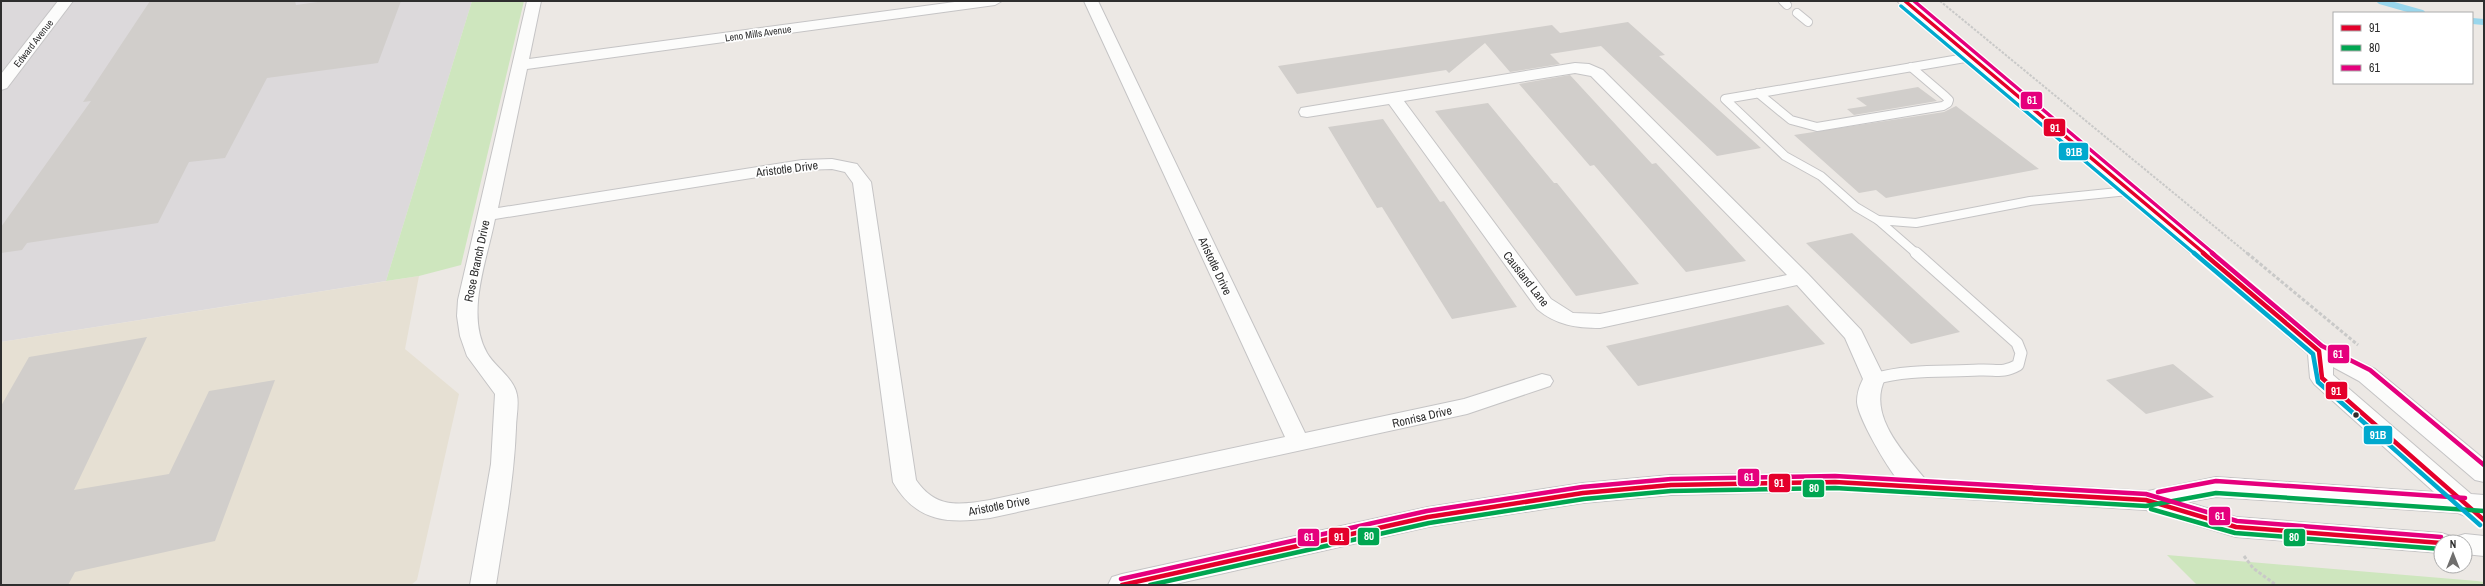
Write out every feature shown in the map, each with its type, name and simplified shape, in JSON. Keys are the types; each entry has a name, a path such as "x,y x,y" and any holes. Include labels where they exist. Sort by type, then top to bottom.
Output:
{"main road":[{"path":"1905,1 2128,191 2320,351 2367,375 2484,473"},
{"path":"2320,351 2322,378 2478,510"},
{"path":"1122,585 1428,517 1583,493 1671,485 1835,482 2146,500 2236,527 2433,542"},
{"path":"2146,500 2216,487 2478,510"},
{"path":"2473,545 2484,546"}],"street":[{"name":"Edward Avenue","path":"1,85 66,1"},
{"name":"Rose Branch Drive","path":"483,585 503,464 506,394 497,378 478,356 470,336 467,316 468,300 534,1"},
{"name":"Leno Mills Avenue","path":"520,65 995,1"},
{"name":"Aristotle Drive","path":"487,215 802,165 832,164 851,168 862,182 905,482 913,496 924,505 941,511 963,514 990,509 1299,444 1091,1"},
{"path":"1307,112 1568,69 1589,69 1605,81 1801,278 1854,335 1874,379 1869,385 1867,398 1879,436 1917,486"},
{"name":"Causland Lane","path":"1393,98 1544,304 1556,315 1569,320 1600,321 1801,278"},
{"name":"Ronrisa Drive","path":"1299,444 1467,406 1542,381"}],"lane":[{"path":"1797,13 1808,22"},
{"path":"1874,379 1891,374 1985,370 2006,372 2018,365 2021,353 2017,343 1878,220 1856,207 1821,176 1785,156 1725,99 1971,57"},
{"path":"1758,93 1789,120 1803,125 1817,126 1943,106 1948,103 1949,100 1945,96 1911,67"},
{"path":"1878,220 1916,223 2030,201 2128,191"}],"path":[{"path":"1940,1 2365,350"},
{"path":"2244,556 2253,568 2276,585"}],"shaded area":[{"path":"1,1 472,1 386,281 1,342"},
{"path":"419,276 405,349 459,394 417,580 411,585 1,585 1,342"}],"green space":[{"path":"472,1 524,1 461,265 419,276 386,281"},
{"path":"2167,555 2477,581 2484,582 2484,585 2197,585"}],"building":[{"path":"150,1 295,1 296,5 325,1 401,1 378,63 267,78 225,158 189,162 158,223 27,243 22,250 1,253 1,227 91,101 83,102"},
{"path":"1628,22 1665,55 1659,56 1761,148 1717,156 1601,46 1550,54 1560,64 1510,72 1485,43 1449,73 1446,70 1297,94 1278,66 1552,25 1560,33"},
{"path":"1570,75 1652,164 1656,163 1746,261 1686,272 1594,165 1590,166 1519,84"},
{"path":"1918,87 1937,101 1854,115 1847,109 1867,106 1856,98"},
{"path":"1488,103 1554,183 1557,183 1639,284 1576,296 1435,111"},
{"path":"1956,106 2039,169 1886,198 1876,190 1859,193 1794,135 1944,112"},
{"path":"1383,119 1440,202 1444,201 1517,307 1452,319 1382,207 1377,208 1328,127"},
{"path":"1852,233 1960,332 1911,344 1806,243"},
{"path":"1788,305 1825,344 1638,386 1606,346"},
{"path":"147,337 74,490 169,474 209,391 275,380 215,541 75,572 68,585 1,585 1,406 29,357"},
{"path":"2173,364 2214,397 2146,414 2106,380"}],"waterway":[{"path":"2380,1 2418,12"},
{"path":"2473,21 2484,22"}],"transit line":[{"name":"91","path":"1905,1 2319,351 2322,378 2484,520"},
{"name":"61","path":"1914,1 2322,346 2370,370 2484,465"},
{"name":"91B","path":"1901,6 2313,354 2318,382 2480,525"},
{"name":"61","path":"1121,579 1427,511 1582,487 1671,479 1835,476 2146,494 2237,521 2433,536"},
{"name":"61","path":"2158,492 2216,481 2465,498"},
{"name":"91","path":"1122,585 1428,517 1583,493 1671,485 1835,482 2146,500 2236,527 2433,542"},
{"name":"80","path":"1150,585 1429,523 1584,499 1671,491 1835,488 2146,506 2216,493 2484,511"},
{"name":"80","path":"2151,509 2235,533 2433,548"}]}
